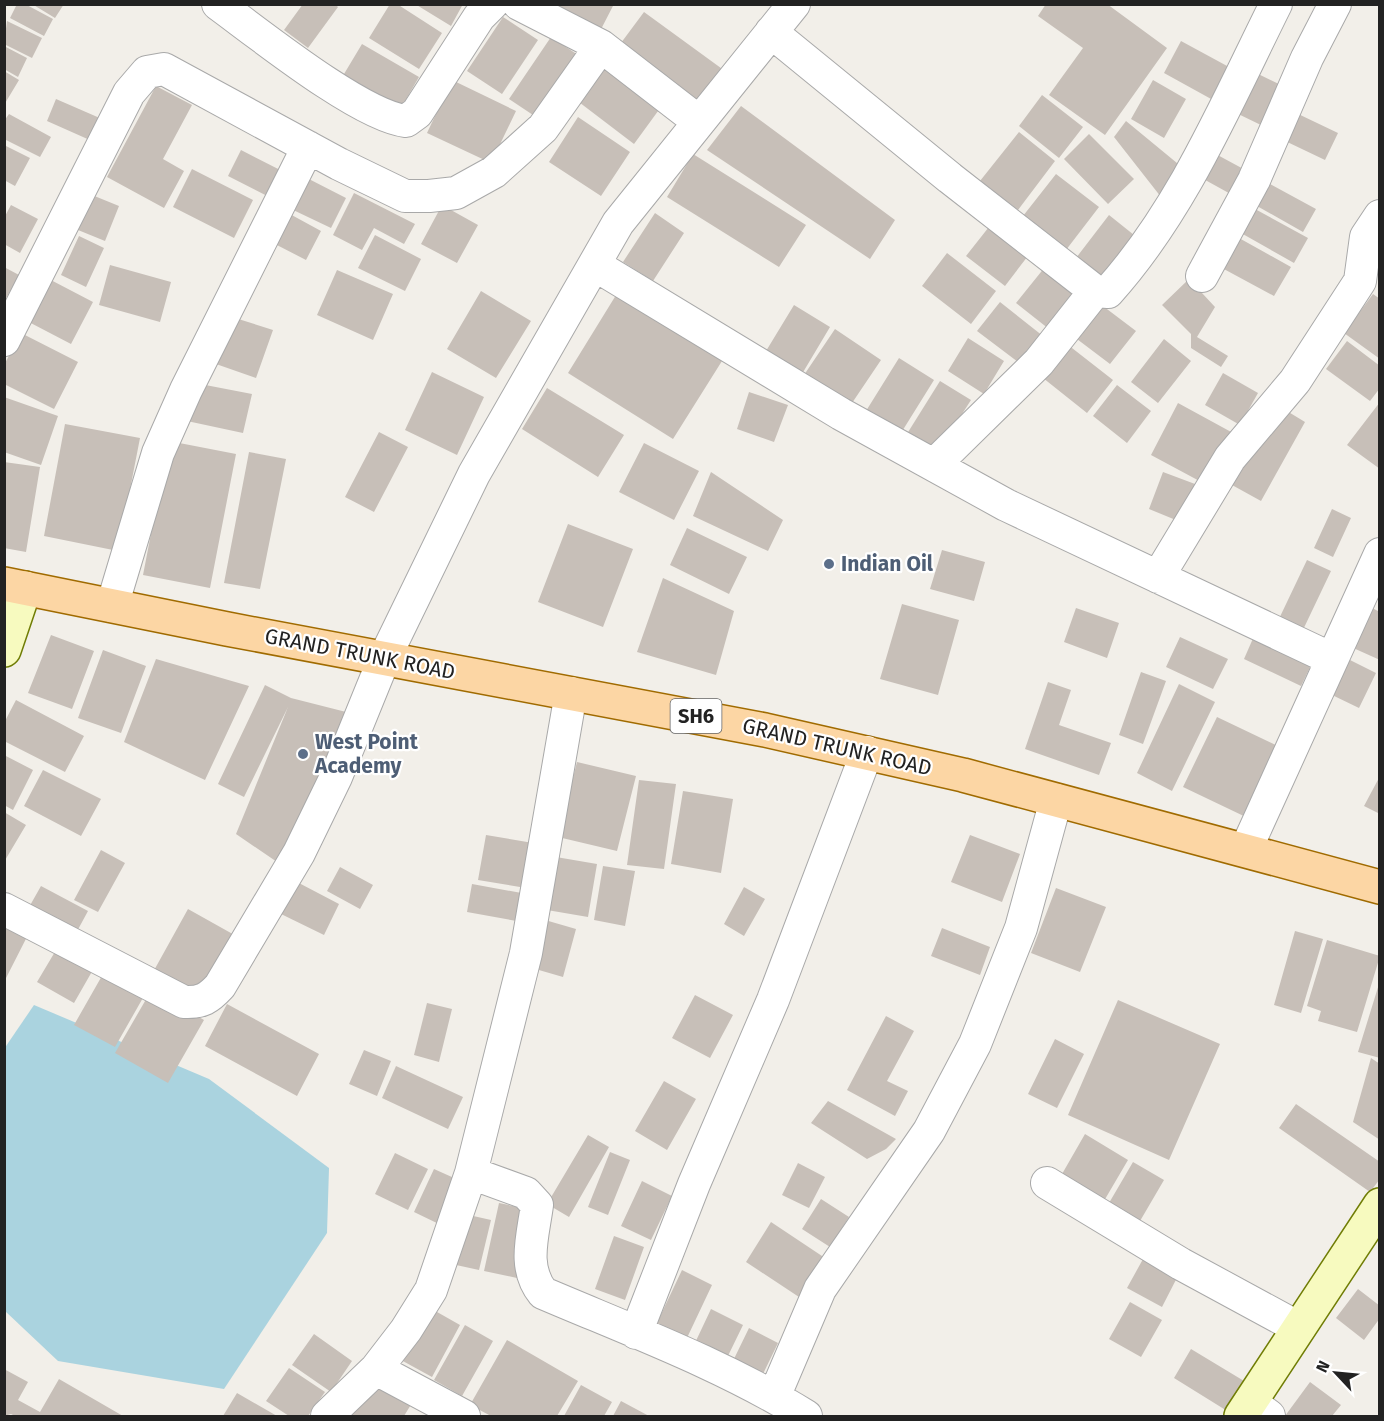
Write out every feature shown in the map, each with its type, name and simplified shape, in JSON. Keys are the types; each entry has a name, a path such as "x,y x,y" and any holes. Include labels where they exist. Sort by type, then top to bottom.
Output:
{"main road":[{"name":"GRAND TRUNK ROAD","path":"15,586 384,659 765,729 867,752 1056,800 1246,849 1380,887"}],"street":[{"path":"218,4 251,14 328,82 392,119 406,121 417,113 479,17 492,4"},
{"path":"519,4 602,46 698,121"},
{"path":"4,909 184,1002 196,1003 208,999 220,986 299,853 336,777 384,659 474,474 618,223 794,4"},
{"path":"771,32 950,178 1095,291 1108,292 1140,257 1219,117 1276,4"},
{"path":"1202,276 1254,180 1307,58 1335,4"},
{"path":"4,340 129,93 147,72 164,69 308,147 405,196 456,193 494,172 543,128 602,46"},
{"path":"112,606 158,453 186,390 308,147"},
{"path":"1158,576 1230,458 1370,288 1366,237 1380,216"},
{"path":"595,265 841,414 1006,505 1332,658"},
{"path":"934,465 1039,362 1095,291"},
{"path":"1246,849 1332,658 1369,604 1380,554"},
{"path":"4,651 15,586"},
{"path":"327,1416 376,1369 406,1330 431,1290 471,1173 526,953 570,693"},
{"path":"636,1333 694,1184 773,1000 867,752"},
{"path":"774,1397 820,1289 929,1131 975,1044 1021,928 1056,800"},
{"path":"471,1173 526,1193 537,1205 530,1257 534,1281 543,1293 774,1397 806,1416"},
{"path":"1047,1183 1181,1264 1299,1328"},
{"path":"1253,1412 1299,1328 1380,1206"},
{"path":"376,1369 464,1416"}],"water":[{"path":"34,1005 209,1079 329,1168 327,1233 224,1389 58,1361 5,1311 4,1049"}],"building":[{"path":"17,4 25,4 53,19 44,36 10,18"},
{"path":"32,4 64,4 55,18"},
{"path":"303,4 335,4 338,7 308,48 284,30"},
{"path":"390,4 397,4 442,33 419,69 369,38"},
{"path":"415,4 463,4 451,26"},
{"path":"561,4 614,4 597,37 555,15"},
{"path":"1046,4 1107,4 1167,48 1105,135 1049,95 1083,48 1038,16"},
{"path":"644,12 725,71 696,110 615,51"},
{"path":"503,17 538,40 502,94 467,71"},
{"path":"7,21 42,38 32,58 4,44"},
{"path":"551,37 584,59 542,121 509,99"},
{"path":"1181,41 1240,73 1222,105 1164,73"},
{"path":"362,44 419,77 398,113 341,79"},
{"path":"4,46 27,58 18,77 4,69"},
{"path":"598,60 661,107 634,144 571,96"},
{"path":"4,71 19,80 4,105"},
{"path":"1252,71 1283,86 1263,126 1232,111"},
{"path":"452,80 516,111 491,163 427,133"},
{"path":"1153,80 1186,99 1164,138 1131,119"},
{"path":"156,86 192,105 163,159 184,171 164,208 107,177"},
{"path":"1042,95 1083,127 1059,158 1019,126"},
{"path":"56,99 102,119 92,141 47,121"},
{"path":"741,106 895,220 870,259 707,150"},
{"path":"1294,112 1338,133 1325,160 1281,139"},
{"path":"9,114 51,137 40,157 4,139 4,121"},
{"path":"578,117 630,152 601,196 549,162"},
{"path":"1126,121 1183,168 1161,197 1114,137"},
{"path":"1019,132 1055,161 1018,210 980,181"},
{"path":"1089,134 1134,179 1108,204 1064,159"},
{"path":"4,145 30,158 15,186 4,180"},
{"path":"241,150 290,175 277,201 228,176"},
{"path":"1212,152 1249,172 1236,197 1198,176"},
{"path":"693,154 806,225 779,267 667,197"},
{"path":"192,169 253,200 234,238 173,207"},
{"path":"1056,174 1099,207 1066,250 1023,216"},
{"path":"305,177 346,198 331,228 289,208"},
{"path":"1270,184 1316,209 1303,232 1257,206"},
{"path":"354,193 415,224 404,244 374,228 362,250 333,235"},
{"path":"92,195 119,206 105,241 78,230"},
{"path":"11,205 38,219 20,253 4,244 4,218"},
{"path":"442,205 478,225 457,263 421,244"},
{"path":"1255,209 1308,238 1294,263 1241,233"},
{"path":"288,213 321,231 306,260 273,243"},
{"path":"655,213 684,233 653,281 623,262"},
{"path":"1109,215 1144,243 1111,285 1076,258"},
{"path":"996,218 1034,248 1005,286 966,256"},
{"path":"375,235 421,259 405,291 358,268"},
{"path":"79,236 104,248 86,287 61,275"},
{"path":"1239,238 1291,267 1274,296 1222,268"},
{"path":"947,253 996,291 971,324 922,286"},
{"path":"1049,262 1086,291 1054,333 1016,303"},
{"path":"110,265 171,282 160,322 99,305"},
{"path":"4,267 19,275 4,302"},
{"path":"337,270 393,294 373,340 317,315"},
{"path":"47,278 93,302 71,344 25,320"},
{"path":"1189,279 1215,307 1197,337 1228,356 1221,367 1191,348 1191,334 1162,305"},
{"path":"621,287 727,353 673,439 568,373"},
{"path":"481,291 531,321 496,378 447,349"},
{"path":"1373,294 1380,299 1380,359 1344,333"},
{"path":"1095,300 1136,331 1110,364 1069,333"},
{"path":"1000,302 1048,340 1026,368 977,331"},
{"path":"794,305 830,327 799,379 763,356"},
{"path":"232,317 273,330 256,378 216,364"},
{"path":"835,329 881,360 850,406 804,375"},
{"path":"21,333 78,362 54,409 4,384 4,365"},
{"path":"968,338 1004,361 984,394 948,371"},
{"path":"1164,339 1191,361 1158,403 1131,382"},
{"path":"1063,341 1113,380 1087,413 1038,374"},
{"path":"1347,341 1380,366 1380,388 1370,401 1326,369"},
{"path":"899,358 934,380 901,433 866,411"},
{"path":"432,372 484,397 457,455 405,430"},
{"path":"1223,373 1258,393 1240,425 1205,405"},
{"path":"940,381 971,400 935,456 905,437"},
{"path":"195,383 252,394 243,433 187,421"},
{"path":"1117,385 1151,411 1127,443 1093,416"},
{"path":"547,388 624,435 598,477 522,429"},
{"path":"749,392 788,405 774,442 737,429"},
{"path":"4,397 58,416 41,465 4,452"},
{"path":"1380,402 1380,469 1347,445"},
{"path":"1178,403 1233,433 1205,484 1151,455"},
{"path":"1277,405 1305,422 1261,501 1232,485"},
{"path":"65,424 140,438 118,551 44,536"},
{"path":"379,432 408,447 374,512 345,497"},
{"path":"169,441 236,454 210,588 143,575"},
{"path":"644,443 699,471 674,520 619,492"},
{"path":"249,452 286,459 260,589 224,583"},
{"path":"4,462 40,467 26,552 4,548"},
{"path":"711,472 783,520 768,551 693,516"},
{"path":"1163,472 1203,487 1188,525 1149,509"},
{"path":"1332,509 1351,518 1333,557 1314,548"},
{"path":"568,524 633,549 603,627 538,602"},
{"path":"687,528 747,557 729,594 670,565"},
{"path":"942,550 985,562 974,601 930,589"},
{"path":"1307,560 1331,571 1301,634 1277,623"},
{"path":"663,578 734,611 716,675 637,652"},
{"path":"902,604 959,620 938,695 880,679"},
{"path":"1370,607 1380,612 1380,660 1351,647"},
{"path":"1076,608 1119,623 1107,658 1064,642"},
{"path":"1258,627 1316,655 1301,686 1244,659"},
{"path":"51,635 94,651 72,709 28,693"},
{"path":"1180,637 1228,659 1213,689 1166,667"},
{"path":"103,650 146,666 121,733 78,718"},
{"path":"156,659 249,686 205,780 124,742"},
{"path":"1348,659 1376,673 1359,708 1330,694"},
{"path":"1141,672 1166,681 1143,744 1119,735"},
{"path":"1048,682 1071,690 1059,725 1111,743 1099,775 1025,749"},
{"path":"1179,684 1215,702 1172,791 1137,773"},
{"name":"West Point Academy","path":"265,685 291,698 354,714 280,864 236,834 288,707 244,797 218,784"},
{"path":"16,700 84,736 65,772 4,741 4,723"},
{"path":"1217,717 1284,749 1250,819 1183,787"},
{"path":"4,755 33,770 13,810 4,805"},
{"path":"577,762 636,776 617,851 558,837"},
{"path":"43,770 101,799 81,836 24,806"},
{"path":"1380,776 1380,814 1364,806"},
{"path":"639,780 676,784 664,869 627,865"},
{"path":"683,791 733,799 721,873 671,864"},
{"path":"4,812 26,825 4,862"},
{"path":"486,835 533,843 526,888 478,880"},
{"path":"970,835 1020,854 1002,902 951,882"},
{"path":"101,850 125,863 98,912 74,900"},
{"path":"556,857 597,864 588,917 547,910"},
{"path":"603,866 635,871 625,926 594,920"},
{"path":"340,867 373,885 360,909 327,891"},
{"path":"297,882 339,904 324,935 281,914"},
{"path":"472,884 527,894 522,922 467,912"},
{"path":"41,886 88,911 75,935 28,909"},
{"path":"744,887 765,899 744,936 724,924"},
{"path":"1056,888 1106,907 1080,972 1031,953"},
{"path":"188,909 238,937 202,1001 152,974"},
{"path":"4,910 33,925 4,982"},
{"path":"545,920 576,929 563,977 532,968"},
{"path":"942,928 990,947 980,975 931,956"},
{"path":"1295,931 1323,939 1301,1013 1274,1005"},
{"path":"62,940 98,961 74,1003 37,982"},
{"path":"1327,940 1380,956 1357,1032 1318,1021 1321,1011 1307,1006"},
{"path":"107,967 148,989 115,1047 74,1025"},
{"path":"1380,984 1380,1058 1358,1052"},
{"path":"152,989 204,1020 168,1083 115,1053"},
{"path":"695,995 733,1015 710,1058 672,1038"},
{"path":"1118,1000 1220,1044 1169,1160 1068,1115"},
{"path":"427,1003 452,1009 439,1062 414,1055"},
{"path":"227,1004 319,1054 297,1096 205,1046"},
{"path":"886,1016 914,1031 887,1081 908,1091 895,1116 847,1090"},
{"path":"1055,1039 1084,1054 1057,1108 1028,1094"},
{"path":"364,1050 391,1061 377,1096 349,1084"},
{"path":"1371,1058 1380,1064 1380,1140 1353,1122"},
{"path":"396,1066 463,1097 448,1129 382,1098"},
{"path":"664,1081 696,1099 667,1150 635,1131"},
{"path":"828,1101 896,1139 886,1149 867,1159 811,1123"},
{"path":"1296,1104 1380,1162 1380,1179 1370,1192 1279,1128"},
{"path":"1085,1134 1128,1160 1101,1206 1058,1181"},
{"path":"588,1135 609,1147 569,1217 547,1204"},
{"path":"610,1152 630,1160 608,1215 588,1207"},
{"path":"395,1153 428,1169 408,1210 375,1194"},
{"path":"1133,1162 1164,1180 1133,1233 1102,1215"},
{"path":"798,1163 825,1177 809,1208 782,1195"},
{"path":"434,1169 463,1182 443,1226 414,1212"},
{"path":"642,1181 672,1196 651,1240 621,1226"},
{"path":"821,1199 849,1217 830,1247 802,1229"},
{"path":"499,1203 532,1210 517,1278 484,1271"},
{"path":"460,1213 491,1220 479,1270 447,1263"},
{"path":"771,1222 825,1258 799,1297 746,1262"},
{"path":"614,1236 644,1247 625,1300 595,1289"},
{"path":"1148,1250 1182,1268 1162,1307 1127,1288"},
{"path":"682,1270 712,1285 686,1340 656,1325"},
{"path":"1358,1289 1380,1306 1380,1318 1364,1340 1336,1318"},
{"path":"1130,1302 1162,1320 1141,1357 1109,1339"},
{"path":"430,1308 460,1325 432,1377 401,1360"},
{"path":"711,1309 743,1325 726,1360 694,1345"},
{"path":"465,1325 493,1341 462,1396 434,1380"},
{"path":"749,1328 778,1343 761,1378 732,1363"},
{"path":"314,1334 352,1361 331,1392 292,1365"},
{"path":"507,1340 578,1381 557,1416 491,1416 470,1405"},
{"path":"1191,1349 1249,1384 1232,1414 1174,1378"},
{"path":"289,1368 325,1392 308,1416 289,1416 266,1401"},
{"path":"4,1369 28,1382 18,1400 40,1412 59,1379 123,1416 15,1416 11,1414 4,1416"},
{"path":"378,1379 415,1398 404,1416 345,1416"},
{"path":"1310,1382 1341,1405 1332,1416 1285,1416"},
{"path":"581,1385 612,1402 604,1416 564,1416"},
{"path":"237,1393 277,1416 223,1416"},
{"path":"621,1401 649,1416 613,1416"}],"place":[{"name":"Indian Oil","path":"829,564"},
{"name":"West Point Academy","path":"303,754"}]}
